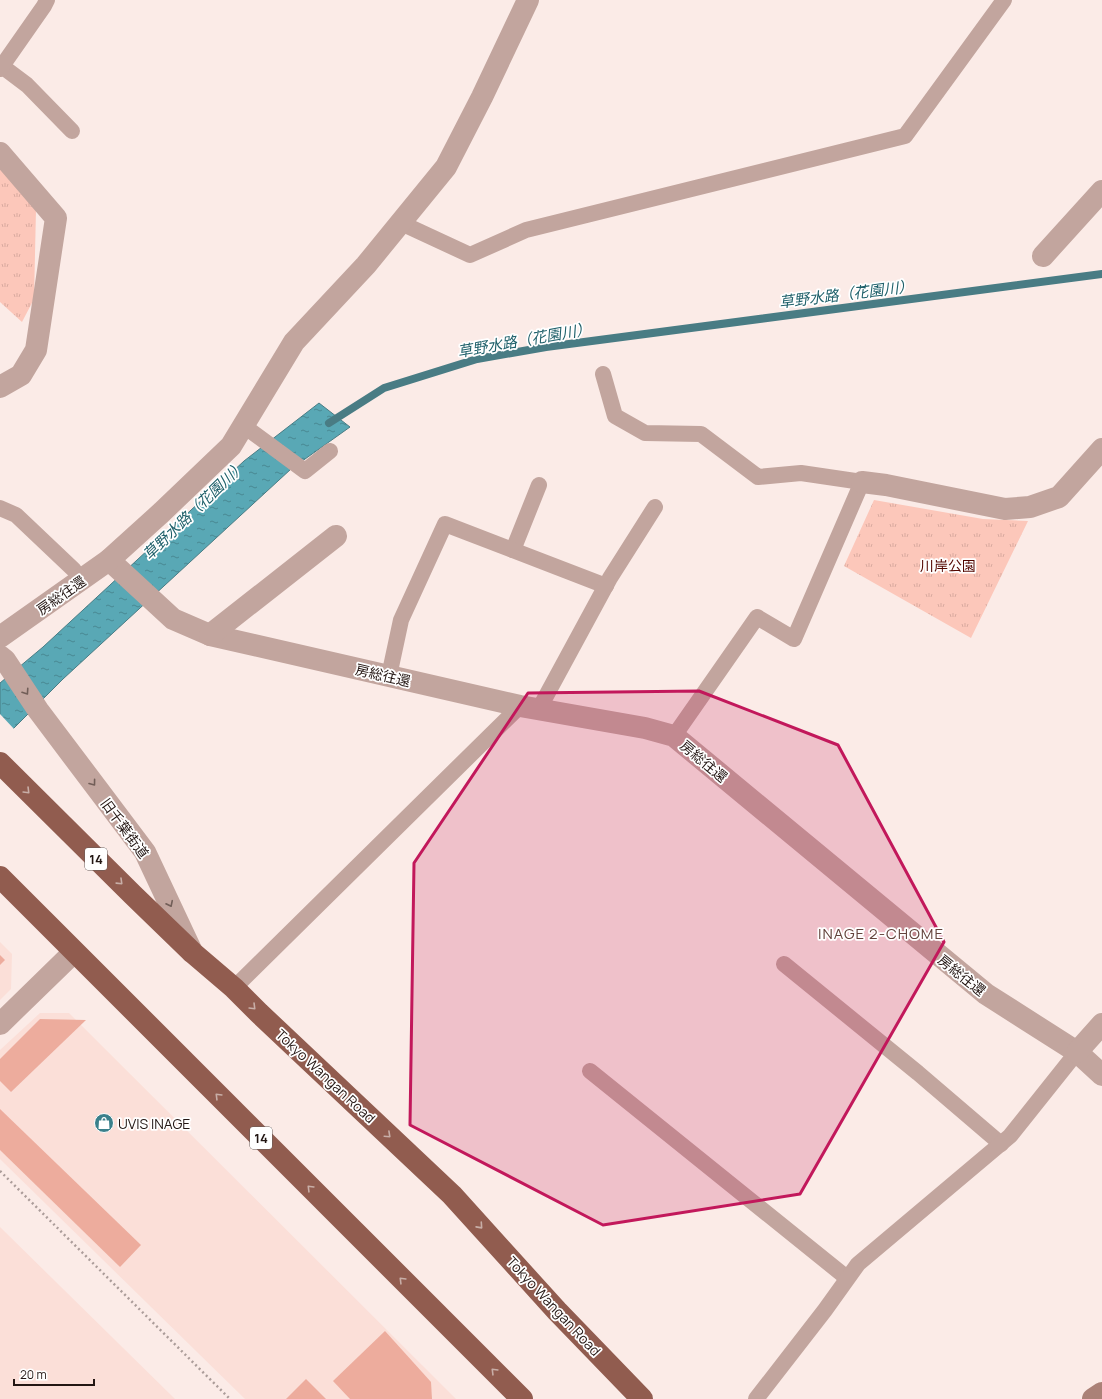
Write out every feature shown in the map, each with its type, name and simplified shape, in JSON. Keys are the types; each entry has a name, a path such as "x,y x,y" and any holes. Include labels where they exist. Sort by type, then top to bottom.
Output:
{"highway":[{"name":"Tokyo Wangan Road","path":"0,763 47,811 193,953 234,988 452,1195 557,1311 642,1399"},
{"name":"14","path":"0,877 522,1399"},
{"path":"557,1311 621,1399"}],"main road":[{"path":"1093,1399 1102,1393"}],"street":[{"name":"房総往還","path":"0,637 114,565 162,512 231,446 294,342 366,265 446,167 482,97 528,0"},
{"path":"0,153 56,218 36,350 21,375 0,387"},
{"path":"1043,256 1102,191"},
{"path":"862,482 1006,510 1030,507 1058,497 1102,449"},
{"path":"210,635 336,536"},
{"name":"房総往還","path":"114,565 173,619 210,635 529,708 645,728 674,736 986,994 1077,1052 1102,1075"},
{"name":"旧千葉街道","path":"2,658 38,710 145,852 193,953"},
{"path":"0,1024 74,952"},
{"path":"1077,1052 1102,1024"}],"lane":[{"path":"46,0 44,6 1,68 27,85 72,131"},
{"path":"401,222 470,255 526,230 905,136 1004,0"},
{"path":"603,374 615,416 645,433 702,434 758,477 801,474 862,482 794,638 757,617 674,736"},
{"path":"244,426 304,471 330,451"},
{"path":"513,550 539,485"},
{"path":"234,988 529,708 655,507"},
{"path":"0,508 16,515 74,570"},
{"path":"389,676 401,620 445,524 606,586"},
{"path":"784,964 918,1073 1001,1144"},
{"path":"756,1399 825,1310 858,1264 1010,1136 1077,1052"},
{"path":"590,1071 848,1278"}],"path":[{"path":"0,1171 230,1399"}],"highlighted area":[{"path":"699,691 838,745 944,942 800,1194 603,1225 410,1125 414,863 528,693"}],"shaded area":[{"path":"0,942 12,954 11,989 0,1000"},
{"path":"40,1013 69,1013 456,1399 245,1399 0,1159 0,1050"},
{"path":"0,1227 175,1399 0,1399"}],"green space":[{"path":"0,168 36,210 34,299 22,322 0,302"},
{"name":"川岸公園","path":"874,500 983,519 1028,521 971,638 844,566"}],"water":[{"path":"319,403 350,427 291,469 63,679 0,742 0,683 43,647 244,461"}],"pier":[{"path":"0,714 15,730 0,744"}],"building":[{"path":"0,955 5,960 0,965"},
{"path":"40,1019 86,1020 11,1092 0,1081 0,1059"},
{"path":"0,1109 141,1245 120,1267 0,1150"},
{"path":"385,1331 431,1382 432,1399 350,1399 333,1381"},
{"path":"306,1379 326,1399 286,1399"}],"waterway":[{"name":"草野水路（花園川）","path":"329,423 384,388 477,359 546,347 1102,274"}],"place":[{"name":"UVIS INAGE","path":"104,1123"}],"district":[{"name":"INAGE 2-CHOME","path":"881,933"}]}
